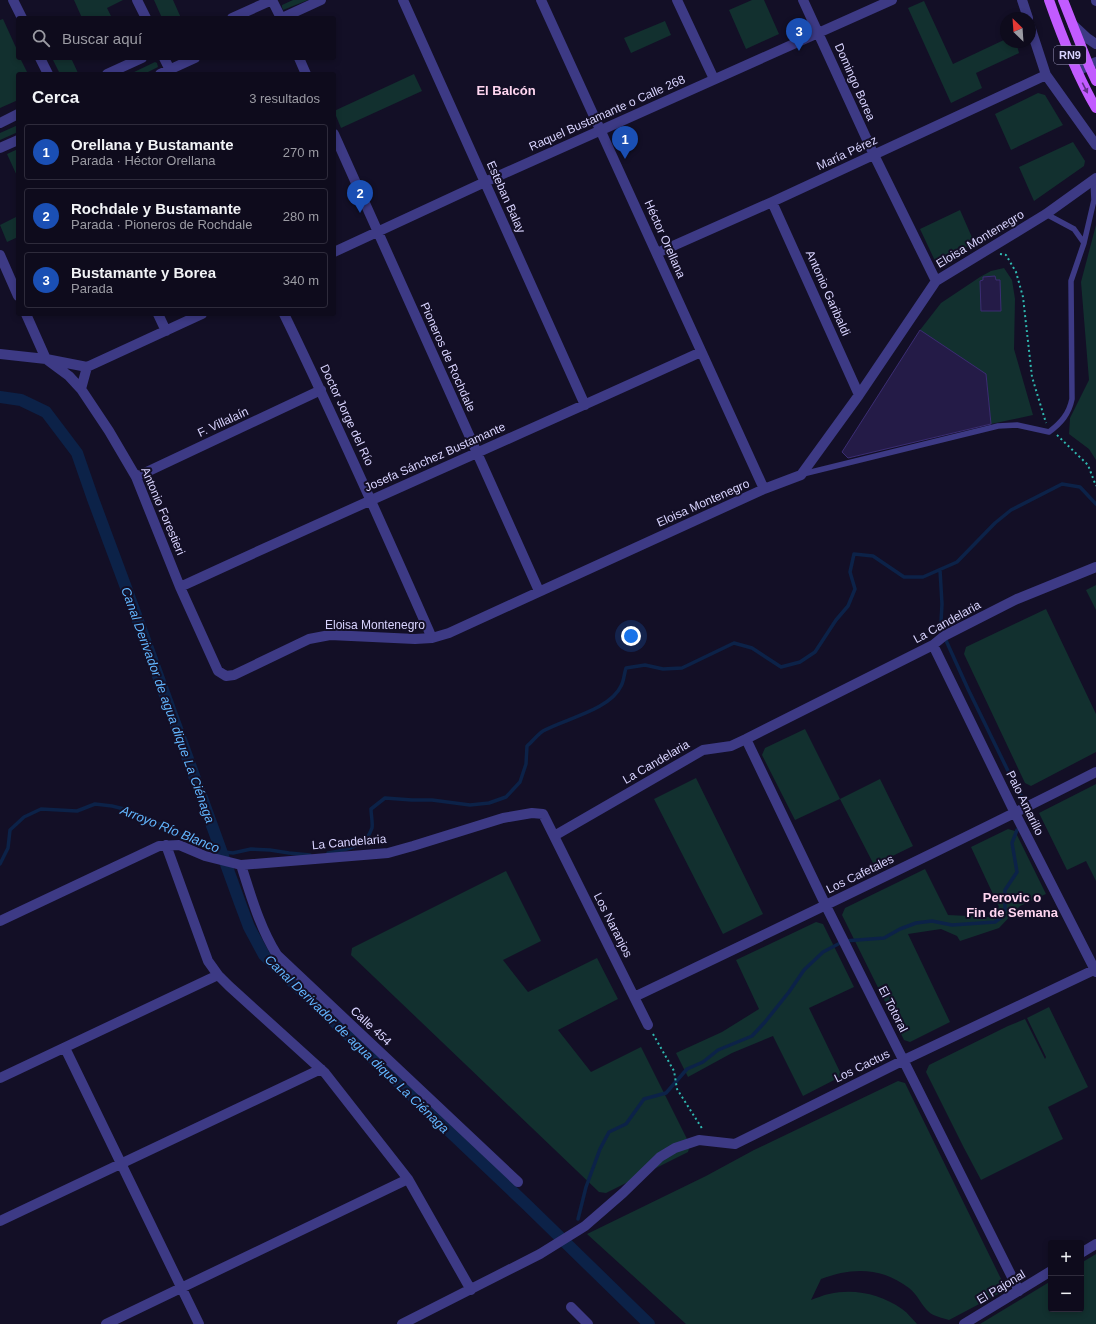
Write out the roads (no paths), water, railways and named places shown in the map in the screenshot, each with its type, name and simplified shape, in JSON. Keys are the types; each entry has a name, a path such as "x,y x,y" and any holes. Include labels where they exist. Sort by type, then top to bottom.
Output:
{"main road":[{"name":"RN9","path":"1049,0 1077,71 1096,108"},
{"name":"RN9","path":"1064,0 1072,25 1092,64 1096,81"}],"street":[{"path":"14,0 21,16"},
{"path":"137,0 145,16"},
{"path":"236,16 272,0 280,16"},
{"path":"285,16 321,0"},
{"name":"Esteban Balay","path":"402,0 585,405"},
{"name":"Héctor Orellana","path":"541,0 657,253 700,352 764,489"},
{"path":"677,0 714,79"},
{"name":"Domingo Borea","path":"804,0 874,155 936,281"},
{"name":"Raquel Bustamante o Calle 268","path":"336,251 484,182 892,0"},
{"path":"1022,0 1026,12"},
{"path":"1072,25 1096,44"},
{"path":"1036,44 1046,75 1096,145"},
{"path":"41,60 47,72"},
{"path":"111,72 138,60"},
{"path":"165,60 171,72 192,60"},
{"path":"300,60 305,72"},
{"path":"1077,71 1092,64"},
{"name":"María Pérez","path":"657,253 772,202 1046,75"},
{"path":"0,123 16,115"},
{"name":"Pioneros de Rochdale","path":"336,138 539,591"},
{"path":"0,148 16,141"},
{"name":"Eloisa Montenegro","path":"218,671 226,676 234,674 309,639 330,635 415,639 432,638 449,633 764,489 801,475 859,395 936,281 1046,214 1095,179"},
{"name":"Antonio Garibaldi","path":"772,202 859,395"},
{"path":"0,255 16,291"},
{"path":"27,316 46,359"},
{"path":"159,316 166,331"},
{"path":"0,354 46,359 87,367 198,316"},
{"name":"Doctor Jorge del Río","path":"285,316 372,499 432,638"},
{"name":"Josefa Sánchez Bustamante","path":"180,587 700,352"},
{"name":"Antonio Forestieri","path":"46,359 65,372 81,389 109,431 136,477 180,587 218,671"},
{"path":"81,389 87,367"},
{"name":"F. Villalaín","path":"136,477 321,390"},
{"name":"La Candelaria","path":"241,866 388,853 503,818 532,813 543,814 554,836 703,750 731,746 933,645 944,636 1017,599 1096,567"},
{"name":"Palo Amarillo","path":"933,645 1015,813 1096,970"},
{"name":"El Totoral","path":"746,739 826,906 1019,1291"},
{"name":"Los Cafetales","path":"634,997 826,906 1096,772"},
{"name":"Los Naranjos","path":"554,836 648,1025"},
{"path":"166,845 208,961 218,975 321,1069 330,1079 408,1179 471,1290 402,1324"},
{"path":"0,921 158,846 179,845 205,856 241,866"},
{"name":"Calle 454","path":"241,866 262,927 277,955 518,1182"},
{"name":"Los Cactus","path":"471,1290 540,1254 585,1226 623,1193 660,1157 675,1148 699,1140 735,1144 904,1060 1096,970"},
{"path":"0,1078 218,975"},
{"path":"65,1048 199,1324"},
{"path":"0,1222 321,1069"},
{"path":"106,1324 408,1179"},
{"path":"1084,1251 1096,1244"},
{"name":"El Pajonal","path":"964,1324 1048,1274"},
{"path":"571,1307 588,1324"}],"lane":[{"path":"801,475 998,426 1017,425 1049,432 1057,426 1069,411 1072,399 1071,281 1084,244 1094,200 1095,179"},
{"path":"1046,214 1074,229 1084,244"}],"waterway":[{"name":"Canal Derivador de agua dique La Ciénaga","path":"0,397 21,400 46,412 77,453 240,903 249,927 264,955 527,1205 649,1324"},
{"name":"Arroyo Río Blanco","path":"328,853 348,849 365,840 372,828 371,809 385,798 432,800 470,805 489,803 506,797 520,782 526,764 527,746 543,731 597,708 607,701 621,686 626,668 645,665 663,669 682,668 734,643 752,648 781,667 800,662 815,652 836,620 848,606 855,589 850,572 854,554 873,556 904,577 923,577 957,562 995,523 1011,510 1062,484 1080,487 1096,504"},
{"path":"940,570 942,604 941,622 944,636 968,689 1010,775 1016,783 1022,798"},
{"name":"Arroyo Río Blanco","path":"0,864 8,848 10,830 24,817 41,809 77,811 95,804 132,811 215,851 233,853 251,849 310,855"},
{"path":"578,1219 586,1187 600,1149 609,1132 626,1124 644,1099 666,1093 687,1069 703,1062 718,1050 752,1036 789,992 804,970 823,952 844,941 884,938 900,929 916,923 932,921 952,925 995,922 1003,916 1005,909 1005,890 1017,872 1012,843 1017,830"}],"place":[{"name":"Bustamante y Borea","path":"799,51"},
{"name":"Orellana y Bustamante","path":"625,159"},
{"name":"Rochdale y Bustamante","path":"360,213"}],"district":[{"name":"El Balcón","path":"506,90"},
{"name":"Perovic o Fin de Semana","path":"1012,904"}]}
